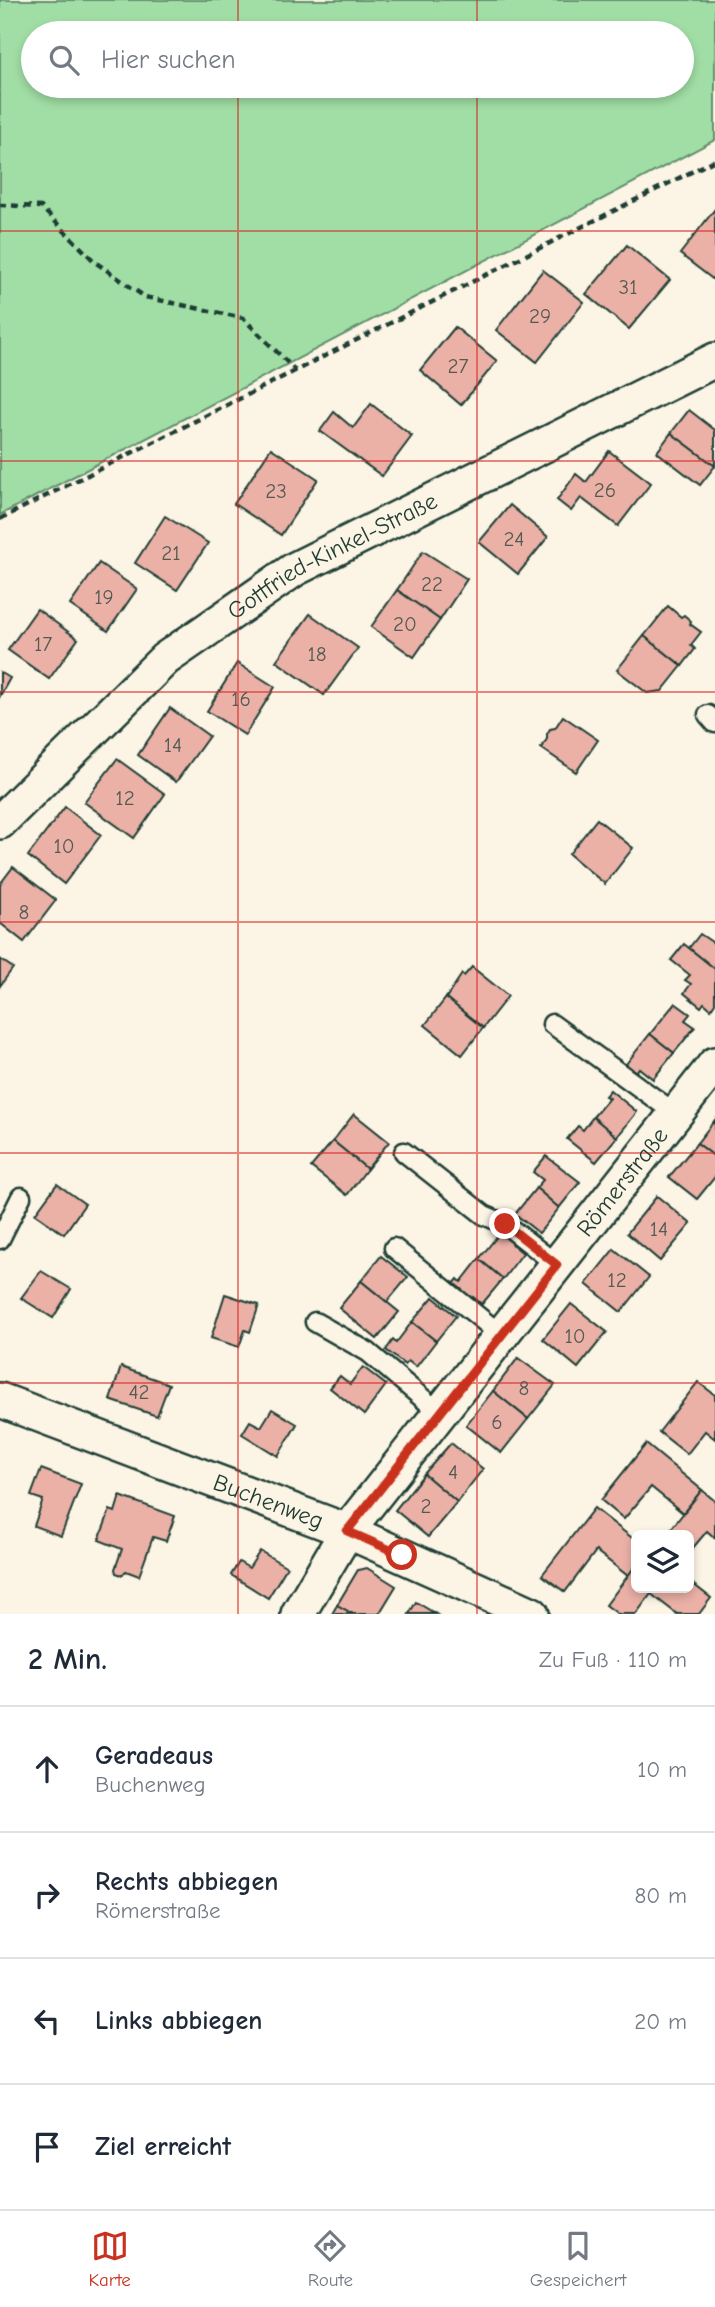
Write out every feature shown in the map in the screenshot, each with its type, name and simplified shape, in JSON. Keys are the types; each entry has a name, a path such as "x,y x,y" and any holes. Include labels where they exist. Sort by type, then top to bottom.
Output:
{"street":[{"name":"Gottfried-Kinkel-Straße","path":"0,822 166,659 295,569 715,360"},
{"name":"Römerstraße","path":"298,1614 347,1531 715,1064"},
{"name":"Buchenweg","path":"0,1400 347,1531 532,1614"}],"lane":[{"path":"552,1024 676,1114"},
{"path":"404,1152 484,1215 505,1224 557,1265"},
{"path":"0,1239 21,1197"},
{"path":"394,1248 501,1335"},
{"path":"315,1322 368,1352 440,1413"}],"path":[{"path":"0,519 715,160"},
{"path":"0,205 41,207 95,262 145,297 243,318 295,370"}],"green space":[{"path":"0,0 715,0 715,140 0,515"}],"building":[{"path":"715,209 715,281 680,254"},
{"path":"627,245 670,280 629,329 586,294"},
{"path":"543,270 584,302 537,362 496,330"},
{"path":"455,327 497,361 461,405 420,370"},
{"path":"371,404 412,436 382,476 320,431 334,412 353,428"},
{"path":"689,410 715,430 715,466 671,433"},
{"path":"671,433 715,466 700,485 657,452"},
{"path":"271,448 318,479 281,535 234,504"},
{"path":"609,451 651,483 618,526 581,498 571,511 557,500 576,474 586,482"},
{"path":"510,505 548,537 518,574 479,542"},
{"path":"165,516 208,543 177,590 135,563"},
{"path":"423,551 467,579 440,620 397,590"},
{"path":"99,563 137,589 108,631 70,605"},
{"path":"397,590 440,620 414,657 371,627"},
{"path":"668,606 681,617 684,615 691,621 690,624 701,632 691,645 695,649 682,666 644,636"},
{"path":"37,609 78,639 49,679 8,650"},
{"path":"310,614 358,648 324,695 276,661"},
{"path":"644,636 682,666 662,691 647,693 617,670"},
{"path":"237,663 275,687 245,735 207,711"},
{"path":"0,672 10,678 0,696"},
{"path":"170,708 209,736 176,782 138,755"},
{"path":"563,716 598,740 576,772 541,748 550,729 555,728"},
{"path":"117,759 165,794 134,838 84,802"},
{"path":"65,807 101,835 64,884 28,856"},
{"path":"597,819 633,848 605,884 569,854"},
{"path":"13,867 56,900 24,942 0,923 0,884"},
{"path":"700,934 715,944 715,969 689,948"},
{"path":"684,944 715,969 715,1003 711,1009 704,1003 701,1007 684,993 691,984 685,980 690,975 671,960"},
{"path":"0,959 13,968 0,986"},
{"path":"472,967 508,996 483,1028 446,998 462,974 464,976"},
{"path":"446,998 483,1028 462,1055 425,1025"},
{"path":"675,1003 690,1014 685,1020 695,1027 674,1053 650,1034"},
{"path":"650,1034 674,1053 653,1079 639,1068 636,1072 626,1064"},
{"path":"610,1090 637,1112 617,1137 593,1117 609,1098 605,1096"},
{"path":"354,1114 389,1142 367,1169 333,1141"},
{"path":"593,1117 617,1137 596,1162 567,1139 578,1126 583,1130"},
{"path":"715,1120 715,1157 697,1143"},
{"path":"333,1141 367,1169 347,1195 311,1167"},
{"path":"697,1143 715,1157 715,1177 697,1199 669,1177"},
{"path":"546,1156 580,1182 559,1208 536,1188 543,1180 533,1172"},
{"path":"57,1184 85,1204 64,1234 35,1214"},
{"path":"536,1188 559,1208 539,1233 515,1214"},
{"path":"657,1196 691,1224 660,1261 627,1233"},
{"path":"503,1229 516,1239 512,1244 523,1253 503,1279 479,1259"},
{"path":"614,1249 649,1277 621,1312 586,1284"},
{"path":"381,1256 408,1277 387,1302 361,1281"},
{"path":"479,1259 503,1279 482,1304 473,1297 471,1301 452,1286 458,1279 461,1282"},
{"path":"41,1271 71,1289 53,1318 21,1298"},
{"path":"361,1281 399,1312 377,1339 339,1308"},
{"path":"225,1294 259,1305 250,1332 245,1330 239,1347 211,1338"},
{"path":"433,1297 456,1316 436,1341 412,1322"},
{"path":"571,1304 607,1332 578,1368 543,1339"},
{"path":"412,1322 436,1341 416,1367 408,1361 405,1365 386,1350 393,1340 396,1343"},
{"path":"518,1358 555,1385 528,1419 493,1391"},
{"path":"121,1367 169,1384 157,1416 110,1400"},
{"path":"363,1367 386,1385 364,1415 330,1388 340,1376 350,1384"},
{"path":"698,1382 715,1395 715,1439 705,1431 687,1454 659,1432"},
{"path":"493,1391 528,1419 501,1453 466,1425"},
{"path":"272,1409 297,1424 278,1456 242,1434 250,1421 261,1427"},
{"path":"451,1443 483,1469 457,1502 424,1474"},
{"path":"646,1444 702,1490 683,1513 651,1487 624,1519 601,1500"},
{"path":"41,1469 81,1484 61,1536 34,1526 43,1500 31,1496"},
{"path":"424,1474 457,1502 428,1537 395,1510"},
{"path":"702,1490 715,1501 715,1538 707,1531 694,1547 694,1530 670,1530"},
{"path":"120,1496 175,1516 166,1541 153,1537 139,1576 126,1571 122,1575 116,1573 122,1549 99,1540 110,1510 115,1512"},
{"path":"594,1508 631,1537 631,1572 628,1576 596,1551 565,1592 542,1575"},
{"path":"260,1551 287,1567 268,1598 231,1575 239,1562 249,1568"},
{"path":"367,1568 396,1586 379,1614 353,1614 337,1605 358,1570"},
{"path":"631,1572 631,1593 694,1593 694,1585 711,1598 699,1614 677,1614 651,1594 636,1614 618,1614 606,1605"},
{"path":"416,1602 436,1614 409,1614"},
{"path":"337,1605 353,1614 332,1614"}],"route":[{"path":"402,1555 347,1531 557,1265 505,1224"}]}
